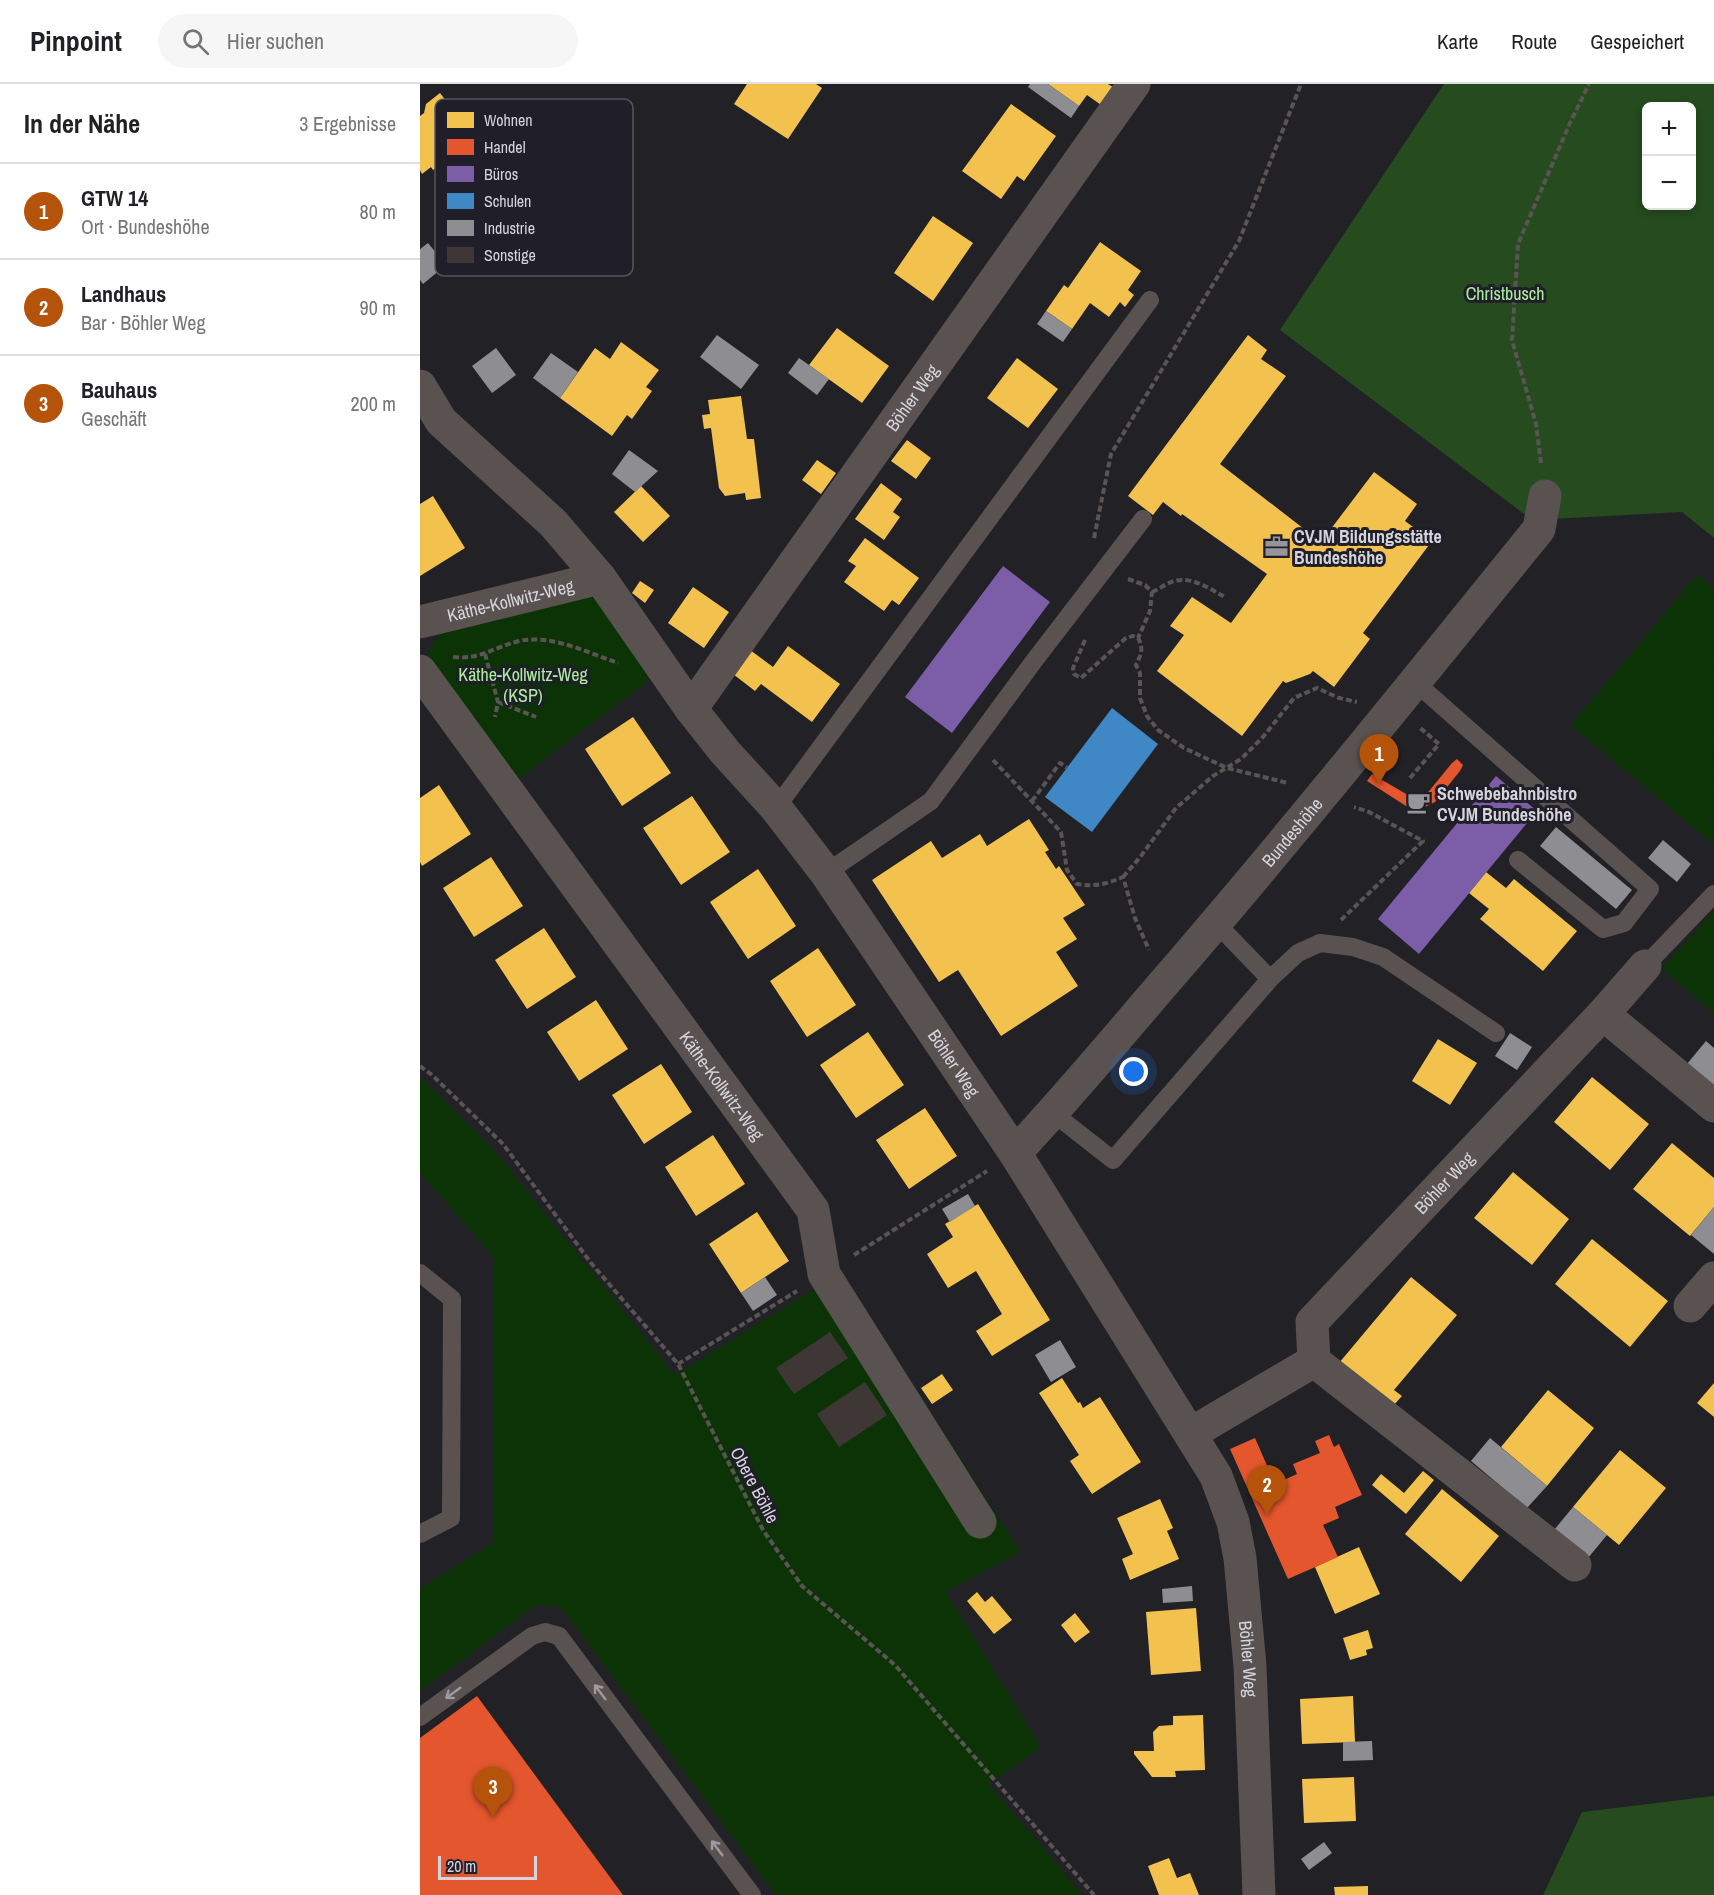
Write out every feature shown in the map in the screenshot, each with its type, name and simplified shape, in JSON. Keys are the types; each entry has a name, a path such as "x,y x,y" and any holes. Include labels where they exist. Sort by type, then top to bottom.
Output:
{"street":[{"name":"Böhler Weg","path":"691,709 1134,84"},
{"name":"Böhler Weg","path":"420,386 441,421 553,523 600,578 691,709 725,752 776,808 826,873 1016,1153 1216,1476 1233,1522 1240,1558 1250,1666 1259,1895"},
{"name":"Bundeshöhe","path":"1016,1153 1216,923 1539,529 1545,496"},
{"name":"Käthe-Kollwitz-Weg","path":"420,622 600,578"},
{"name":"Käthe-Kollwitz-Weg","path":"420,671 813,1210 824,1274 980,1522"},
{"name":"Böhler Weg","path":"1314,1361 1312,1322 1603,1014 1645,966"},
{"path":"1603,1014 1714,1106"},
{"path":"1690,1306 1714,1278"},
{"path":"1190,1434 1314,1361 1575,1565"}],"lane":[{"path":"776,808 1150,300"},
{"path":"826,873 931,801 1143,519"},
{"path":"1415,682 1650,889 1624,923 1603,929 1518,860"},
{"path":"1645,966 1714,894"},
{"path":"1216,923 1270,979"},
{"path":"1053,1113 1113,1160 1270,979 1298,953 1320,943 1353,947 1383,957 1496,1033"},
{"path":"420,1273 452,1299 451,1518 420,1534"},
{"path":"420,1717 532,1635 545,1632 559,1636 752,1895"}],"path":[{"path":"1094,542 1111,454 1239,241 1301,84"},
{"path":"1545,496 1536,424 1512,340 1518,244 1589,84"},
{"path":"1109,564 1119,574 1145,585 1152,592"},
{"path":"1152,592 1174,581 1184,580 1207,587 1225,597"},
{"path":"1138,638 1149,611 1152,592"},
{"path":"1085,594 1096,607 1097,615 1073,668 1074,674 1081,678 1126,638 1133,636 1138,638 1142,645 1136,665 1140,673 1140,698 1147,716 1158,730 1184,748 1227,768 1294,785"},
{"path":"451,657 469,659 519,641 536,639 552,641 624,665 645,667 661,664"},
{"path":"470,739 490,725 498,702 485,654"},
{"path":"976,740 1061,832 1067,870 1077,884 1092,887 1123,877 1142,856 1176,808 1198,788 1241,759 1263,737 1294,698 1317,688 1339,698 1376,707 1389,714"},
{"path":"498,702 536,717"},
{"path":"1410,778 1439,744"},
{"path":"1032,801 1060,764 1067,768"},
{"path":"1320,943 1423,841 1369,813 1350,806"},
{"path":"1123,877 1145,945 1158,965 1171,974"},
{"name":"Obere Böhle","path":"420,1066 503,1144 591,1263 678,1365 763,1530 802,1586 895,1665 1094,1895"},
{"path":"678,1365 1016,1153"}],"green space":[{"name":"Christbusch","path":"1444,84 1714,84 1714,538 1682,512 1532,520 1280,330"},
{"path":"1697,575 1714,589 1713,844 1571,725"},
{"name":"Käthe-Kollwitz-Weg (KSP)","path":"586,595 599,599 648,675 648,681 516,781 427,658 430,648 441,633 450,626"},
{"path":"1714,911 1714,1014 1662,968"},
{"path":"420,1077 492,1148 675,1375 842,1272 1020,1552 946,1592 1041,1747 1001,1776 987,1782 1083,1895 776,1895 564,1611 554,1605 535,1606 420,1691 420,1588 493,1543 494,1257 420,1173"},
{"path":"1714,1796 1714,1895 1543,1895 1582,1812"}],"building: Wohnen":[{"path":"747,84 816,84 822,88 788,139 734,104"},
{"path":"1048,84 1108,84 1116,89 1104,107 1087,95 1079,106"},
{"path":"440,93 445,99 435,99 435,168 433,170 431,167 422,174 420,170 420,116 424,113 426,104"},
{"path":"1011,104 1056,136 1024,181 1017,176 1001,199 962,171"},
{"path":"933,216 973,243 933,301 894,273"},
{"path":"1100,242 1141,271 1128,290 1134,295 1125,307 1120,302 1109,317 1090,303 1072,329 1046,311 1064,285 1068,288"},
{"path":"837,328 889,366 862,403 809,365"},
{"path":"1248,335 1267,350 1261,359 1286,376 1220,464 1321,542 1374,472 1417,504 1405,521 1432,541 1363,633 1370,639 1334,687 1313,671 1286,683 1283,681 1242,736 1157,671 1184,635 1170,626 1192,597 1231,623 1267,574 1163,502 1153,515 1128,496"},
{"path":"621,342 659,370 646,387 652,391 632,419 627,415 612,436 560,398 595,348 610,359"},
{"path":"1017,358 1058,389 1028,428 987,398"},
{"path":"741,396 747,439 754,439 761,498 746,500 745,493 725,496 719,488 711,428 704,429 702,415 710,414 708,400"},
{"path":"907,440 931,458 916,479 891,461"},
{"path":"817,460 836,473 821,494 802,480"},
{"path":"881,483 902,499 893,512 900,517 884,540 855,519"},
{"path":"641,486 670,516 643,542 614,512"},
{"path":"433,496 465,548 420,576 420,504"},
{"path":"865,538 919,578 899,605 892,600 884,611 844,582 856,566 848,561"},
{"path":"640,581 654,590 645,603 632,593"},
{"path":"693,587 729,612 704,648 668,623"},
{"path":"788,646 840,684 812,722 761,684 755,691 733,674 750,650 773,667"},
{"path":"633,717 671,773 622,806 585,749"},
{"path":"439,785 471,834 422,866 420,862 420,798"},
{"path":"692,796 730,852 681,885 643,828"},
{"path":"1029,819 1049,850 1045,852 1056,869 1059,866 1085,905 1063,918 1077,939 1056,952 1078,986 1001,1036 958,970 939,982 872,880 931,841 942,858 980,834 987,846"},
{"path":"491,857 523,906 474,937 443,888"},
{"path":"758,869 796,926 748,959 710,902"},
{"path":"1486,872 1506,888 1514,879 1577,931 1543,971 1480,919 1489,909 1469,893"},
{"path":"544,928 576,977 527,1009 495,960"},
{"path":"818,948 856,1005 807,1037 770,981"},
{"path":"596,1000 628,1049 579,1081 547,1032"},
{"path":"868,1032 904,1085 856,1118 820,1065"},
{"path":"1438,1039 1477,1063 1450,1105 1412,1081"},
{"path":"661,1064 692,1112 644,1144 612,1095"},
{"path":"1592,1077 1649,1124 1610,1170 1554,1122"},
{"path":"925,1108 957,1156 909,1189 876,1140"},
{"path":"713,1135 745,1184 696,1216 665,1167"},
{"path":"1672,1143 1714,1178 1714,1207 1690,1236 1633,1189"},
{"path":"1513,1172 1569,1219 1532,1265 1474,1218"},
{"path":"978,1204 1050,1320 992,1356 976,1331 1002,1314 976,1271 948,1288 927,1254 953,1237 945,1224"},
{"path":"757,1212 789,1261 741,1293 709,1244"},
{"path":"1592,1239 1668,1301 1630,1347 1555,1284"},
{"path":"1411,1277 1457,1315 1394,1390 1402,1396 1392,1407 1339,1363"},
{"path":"942,1374 953,1390 932,1404 921,1388"},
{"path":"1062,1378 1083,1408 1100,1397 1141,1462 1092,1494 1070,1461 1079,1455 1039,1393"},
{"path":"1714,1383 1714,1417 1697,1403"},
{"path":"1548,1390 1594,1428 1547,1486 1501,1447"},
{"path":"1620,1450 1666,1488 1619,1545 1573,1507"},
{"path":"1423,1471 1434,1480 1406,1514 1372,1485 1381,1474 1404,1493"},
{"path":"1442,1489 1499,1536 1461,1582 1405,1534"},
{"path":"1160,1499 1173,1528 1167,1531 1179,1559 1130,1580 1122,1559 1133,1554 1117,1518"},
{"path":"1359,1547 1380,1594 1335,1614 1315,1567"},
{"path":"977,1592 985,1602 992,1596 1012,1620 994,1634 967,1601"},
{"path":"1196,1608 1201,1671 1151,1675 1146,1612"},
{"path":"1075,1613 1090,1632 1075,1643 1061,1625"},
{"path":"1368,1630 1373,1648 1366,1650 1367,1655 1350,1660 1343,1638"},
{"path":"1353,1696 1355,1742 1302,1744 1300,1699"},
{"path":"1203,1715 1205,1770 1175,1771 1176,1777 1152,1777 1134,1751 1154,1751 1153,1732 1159,1726 1173,1725 1173,1716"},
{"path":"1354,1777 1356,1821 1304,1823 1302,1779"},
{"path":"1169,1858 1177,1878 1190,1873 1199,1895 1159,1895 1148,1866"},
{"path":"1368,1886 1368,1895 1335,1895 1334,1887"}],"building: Handel":[{"path":"1457,759 1463,765 1460,771 1435,802 1425,807 1414,809 1406,806 1367,781 1372,774 1413,798 1425,796"},
{"path":"1329,1435 1334,1447 1339,1444 1362,1495 1335,1507 1339,1518 1323,1525 1338,1557 1288,1579 1230,1449 1255,1438 1275,1484 1297,1474 1293,1464 1320,1453 1315,1441"},
{"path":"477,1696 623,1895 420,1895 420,1738"}],"building: Büros":[{"path":"1003,566 1050,602 952,733 905,697"},
{"path":"1496,776 1537,811 1419,954 1378,919"}],"building: Schulen":[{"path":"1112,708 1158,744 1092,832 1045,797"}],"building: Industrie":[{"path":"1030,84 1048,84 1079,106 1071,118 1028,87"},
{"path":"428,243 435,252 435,274 423,284 420,280 420,249"},
{"path":"1046,311 1072,329 1063,342 1037,324"},
{"path":"717,335 759,365 741,389 700,357"},
{"path":"496,348 516,375 492,393 472,366"},
{"path":"551,353 578,372 560,398 533,378"},
{"path":"799,358 829,379 817,395 788,373"},
{"path":"629,450 658,471 635,492 612,474"},
{"path":"1556,827 1632,890 1616,909 1540,846"},
{"path":"1663,840 1691,864 1677,882 1648,858"},
{"path":"1510,1033 1532,1047 1517,1070 1495,1056"},
{"path":"1706,1041 1714,1048 1714,1086 1687,1064"},
{"path":"968,1194 975,1206 950,1222 942,1209"},
{"path":"1714,1207 1714,1254 1691,1235"},
{"path":"765,1277 777,1295 753,1311 741,1293"},
{"path":"1060,1340 1076,1367 1051,1382 1035,1355"},
{"path":"1490,1438 1547,1486 1527,1508 1471,1461"},
{"path":"1573,1507 1607,1535 1588,1558 1554,1530"},
{"path":"1192,1586 1193,1601 1163,1603 1162,1589"},
{"path":"1372,1741 1373,1760 1343,1761 1343,1742"},
{"path":"1324,1842 1332,1853 1309,1870 1301,1859"}],"building: Sonstige":[{"path":"830,1332 848,1358 794,1394 776,1368"},
{"path":"865,1382 887,1415 839,1447 817,1414"}],"place":[{"name":"CVJM Bildungsstätte Bundeshöhe","path":"1276,546"},
{"name":"GTW 14","path":"1379,784"},
{"name":"Schwebebahnbistro CVJM Bundeshöhe","path":"1419,803"},
{"name":"Landhaus","path":"1267,1515"},
{"name":"Bauhaus","path":"493,1817"}]}
